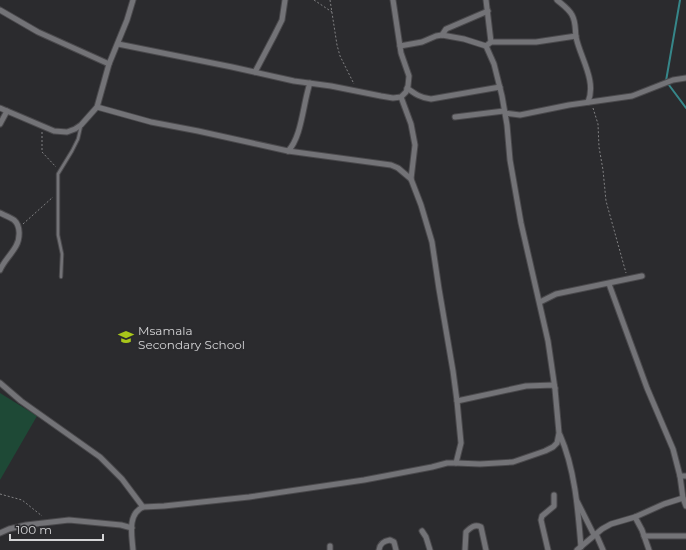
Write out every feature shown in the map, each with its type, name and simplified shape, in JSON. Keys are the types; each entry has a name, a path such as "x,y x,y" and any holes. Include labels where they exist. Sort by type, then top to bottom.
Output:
{"street":[{"path":"0,108 54,131 67,132 75,130 81,126 97,107 109,64 118,44 133,0"},
{"path":"255,72 282,20 286,0"},
{"path":"118,44 255,72 282,79 393,98 401,97 406,92 409,76 403,62 393,0"},
{"path":"486,0 491,42"},
{"path":"557,0 568,9 573,16 576,36 588,74 590,96 589,102"},
{"path":"0,10 38,32 109,64"},
{"path":"442,35 446,29 488,11"},
{"path":"133,550 132,528 135,514 143,507 249,497 364,480 447,463 480,464 513,462 545,451 557,443 559,433 556,389 540,302 530,266 521,223 510,160 505,112 494,64 486,46 464,39 442,35 422,42 400,46"},
{"path":"486,46 491,42 536,42 576,36"},
{"path":"455,117 505,112 520,115 589,102 632,96 659,84 686,78"},
{"path":"288,151 294,146 297,137 310,83"},
{"path":"407,88 423,98 431,99 500,87"},
{"path":"401,97 411,124 416,145 411,179"},
{"path":"97,107 152,122 288,151 391,165 398,168 411,179 421,205 432,242 454,371 461,443 456,464"},
{"path":"0,124 7,111"},
{"path":"0,213 14,220 19,229 19,239 17,244 3,263 0,270"},
{"path":"540,302 556,294 642,276"},
{"path":"609,284 647,388 673,449 686,506"},
{"path":"0,383 21,401 100,457 122,479 143,507"},
{"path":"457,401 526,386 554,385 556,389"},
{"path":"559,433 566,450 576,499 579,549"},
{"path":"680,476 686,476"},
{"path":"548,550 541,520 542,516 554,506 554,495"},
{"path":"579,549 602,529 611,524 635,517 664,504 683,498"},
{"path":"576,499 603,550"},
{"path":"635,517 649,550"},
{"path":"0,533 26,525 69,520 121,525 132,528"},
{"path":"465,550 466,532 473,526 481,527 486,550"},
{"path":"422,530 430,550"},
{"path":"644,536 686,536"},
{"path":"379,550 381,544 390,540 394,542 396,550"}],"lane":[{"path":"61,276 62,260 58,235 57,195 59,171 78,139 81,126"}],"path":[{"path":"314,0 332,12"},
{"path":"330,0 340,56 358,92"},
{"path":"589,102 598,124 599,147 606,201 628,279"},
{"path":"44,128 41,141 42,152 59,171"},
{"path":"19,229 28,218 57,195"},
{"path":"0,494 22,500 43,517"}],"green space":[{"path":"0,393 37,416 0,480"}],"waterway":[{"path":"680,0 666,81 686,108"}],"place":[{"name":"Msamala Secondary School","path":"126,337"}]}
